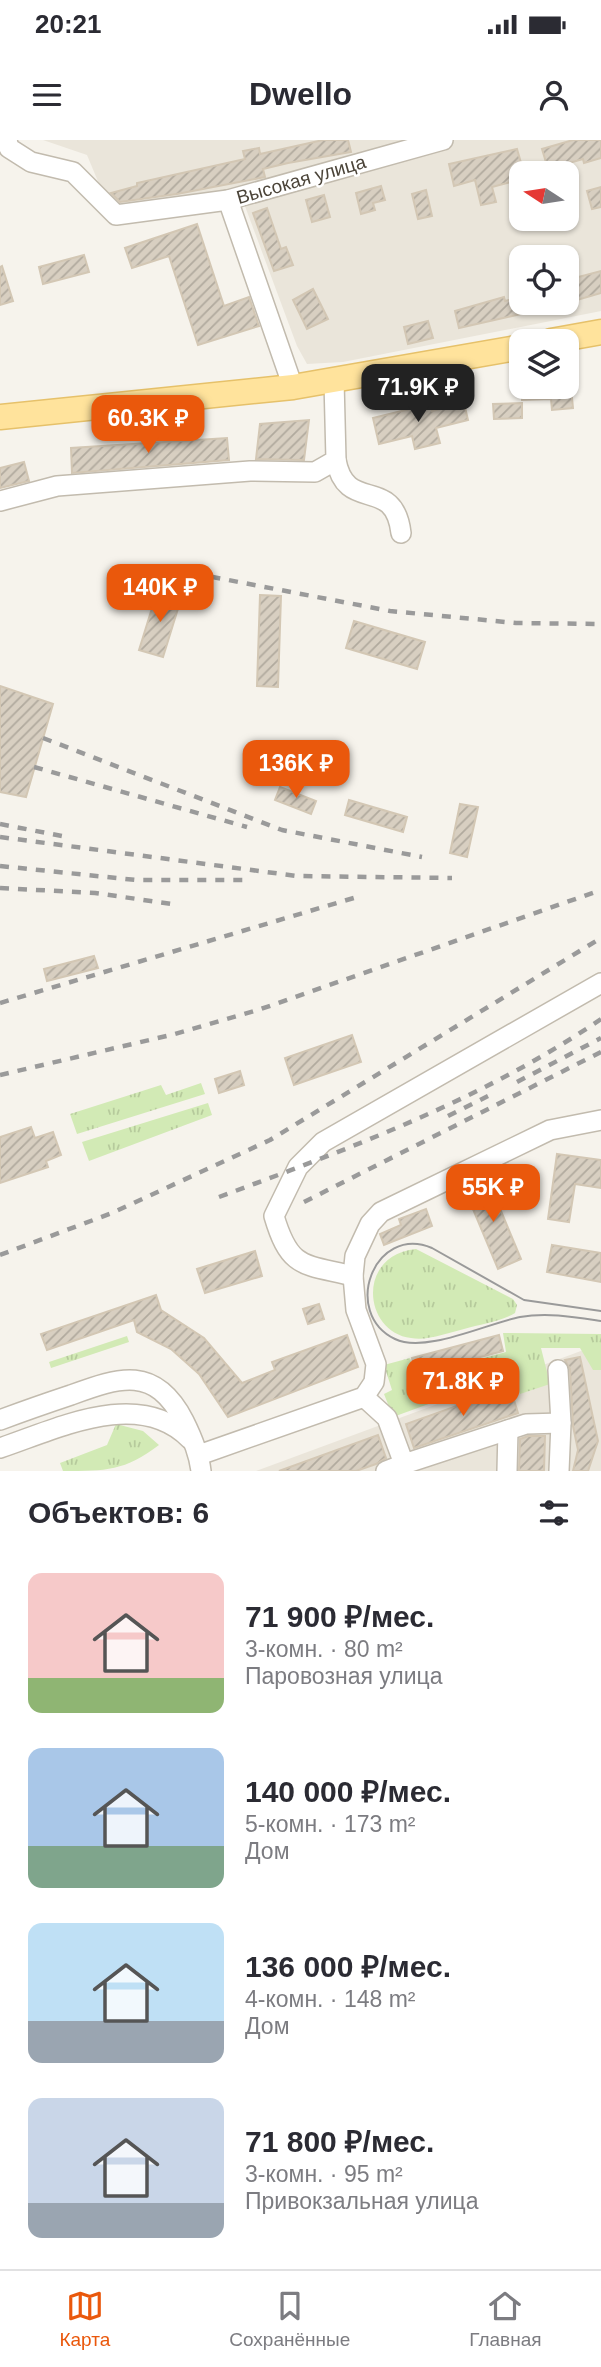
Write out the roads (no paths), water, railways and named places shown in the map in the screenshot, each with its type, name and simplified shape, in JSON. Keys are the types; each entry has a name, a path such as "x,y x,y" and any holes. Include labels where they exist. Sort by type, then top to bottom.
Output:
{"main road":[{"path":"579,335 601,331"},
{"path":"0,417 293,387 509,349"}],"street":[{"path":"6,140 9,148 31,162 73,172 116,215 228,200"},
{"name":"Высокая улица","path":"293,387 228,200 443,140"},
{"path":"334,381 339,478 350,489 382,499 393,506 401,533"},
{"path":"0,501 57,486 250,471 315,472 336,460"},
{"path":"353,1276 307,1266 289,1255 274,1216 299,1167 323,1142 601,983"},
{"path":"198,1456 364,1397 374,1382 376,1364 356,1310 353,1276 362,1238 381,1212 550,1130 601,1120"},
{"path":"558,1370 561,1423 559,1471"},
{"path":"0,1420 109,1381 132,1378 156,1387 177,1407 198,1456"},
{"path":"364,1397 387,1418 408,1466 526,1423 561,1423"},
{"path":"0,1448 78,1422 121,1413 144,1415 182,1430 198,1456"},
{"path":"507,1471 508,1430"}],"tram line":[{"path":"601,1311 524,1300 432,1248 412,1244 394,1248 381,1259 372,1275 368,1292 370,1310 379,1327 395,1339 408,1343 423,1343 457,1336 520,1317 561,1316 601,1321"}],"railway":[{"path":"176,570 390,611 516,623 601,624"},
{"path":"43,738 282,830 422,857"},
{"path":"34,767 247,827"},
{"path":"0,824 62,836"},
{"path":"0,837 297,876 452,878"},
{"path":"0,866 136,880 247,880"},
{"path":"0,888 95,893 179,905"},
{"path":"0,1075 175,1034 258,1010 601,890"},
{"path":"0,1003 357,897"},
{"path":"0,1255 112,1213 270,1140 601,938"},
{"path":"219,1197 318,1160 464,1098 511,1074 601,1019"},
{"path":"517,1082 601,1038"},
{"path":"304,1202 601,1052"},
{"path":"448,1116 488,1096"}]}
